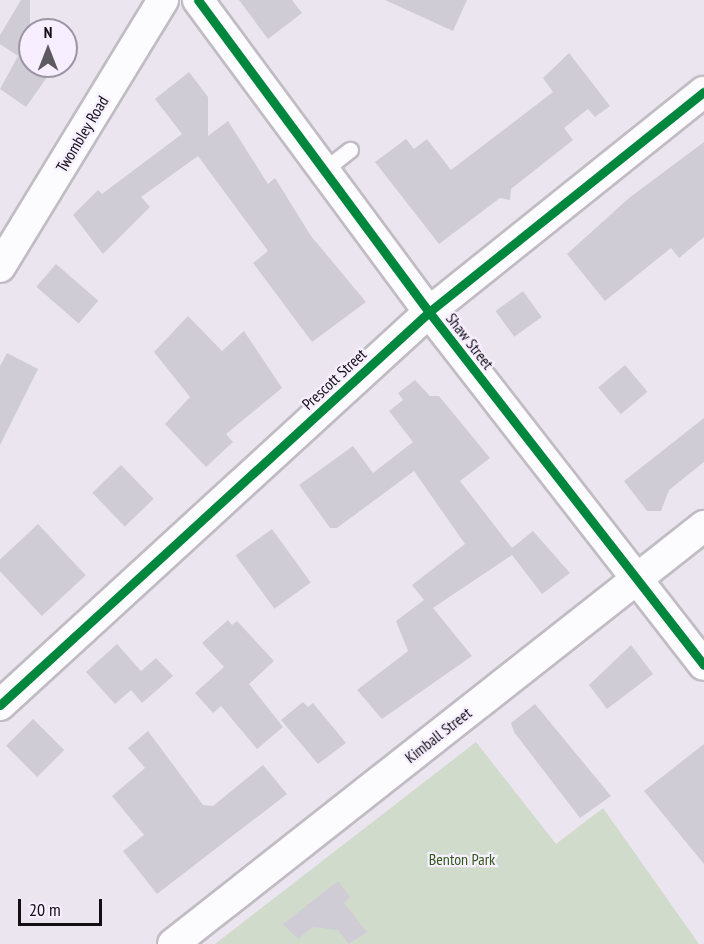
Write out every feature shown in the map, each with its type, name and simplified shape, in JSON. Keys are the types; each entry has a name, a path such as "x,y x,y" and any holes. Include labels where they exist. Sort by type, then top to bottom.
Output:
{"street":[{"name":"Twombley Road","path":"0,267 163,0"},
{"name":"Shaw Street","path":"198,0 429,312 704,665"},
{"name":"Prescott Street","path":"0,705 429,312 704,92"},
{"name":"Kimball Street","path":"173,944 704,526"}],"lane":[{"path":"324,170 350,150"}],"green space":[{"name":"Benton Park","path":"476,742 556,844 603,808 699,944 215,944"}],"building":[{"path":"21,0 30,0 30,18 18,18 18,56 0,44 0,35"},
{"path":"239,0 292,0 302,13 268,39"},
{"path":"385,0 467,0 453,31"},
{"path":"569,53 610,106 595,117 588,109 564,128 573,140 511,189 510,200 500,198 439,244 375,162 406,139 414,149 427,139 451,170 553,92 543,78"},
{"path":"18,56 18,78 47,78 26,107 0,89"},
{"path":"189,72 208,97 208,136 228,121 268,184 275,178 311,236 366,302 312,342 253,263 268,251 198,156 141,197 150,207 103,254 73,215 98,190 102,194 182,134 155,99"},
{"path":"704,142 704,237 679,258 671,248 605,301 567,254 629,198"},
{"path":"56,264 98,301 79,323 36,287"},
{"path":"523,291 542,317 514,337 495,311"},
{"path":"188,316 222,351 244,331 282,388 226,434 233,442 206,467 165,424 190,397 154,352"},
{"path":"7,353 38,369 0,445 0,366"},
{"path":"625,365 647,392 621,414 598,387"},
{"path":"415,380 430,396 439,396 490,458 460,481 512,548 533,531 570,573 542,594 512,555 433,608 472,656 382,719 357,690 408,651 396,621 424,600 412,585 465,544 414,471 337,528 330,528 299,485 353,446 373,473 413,442 389,411 403,400 398,393"},
{"path":"704,418 704,462 669,490 661,511 647,511 624,481"},
{"path":"121,465 154,499 125,527 92,493"},
{"path":"38,524 86,575 42,616 0,571 0,559"},
{"path":"272,529 311,582 274,609 236,555"},
{"path":"228,620 232,625 237,621 274,661 249,684 283,727 257,749 221,706 213,713 195,693 224,667 202,643"},
{"path":"117,644 141,671 156,658 173,676 142,703 131,690 115,704 86,672"},
{"path":"631,645 653,674 607,709 589,685"},
{"path":"303,702 308,707 313,703 346,743 318,764 281,720"},
{"path":"535,704 611,796 580,818 514,732 511,723"},
{"path":"33,719 64,750 37,777 6,746"},
{"path":"148,731 203,805 213,806 263,765 287,794 157,894 123,851 144,835 112,796 145,768 128,748"},
{"path":"704,744 704,864 644,791"},
{"path":"338,881 350,897 344,903 367,932 349,944 338,930 313,927 298,939 283,924"}],"cycle path":[{"path":"198,0 429,312 704,665"},
{"path":"0,705 429,312 704,92"}]}
